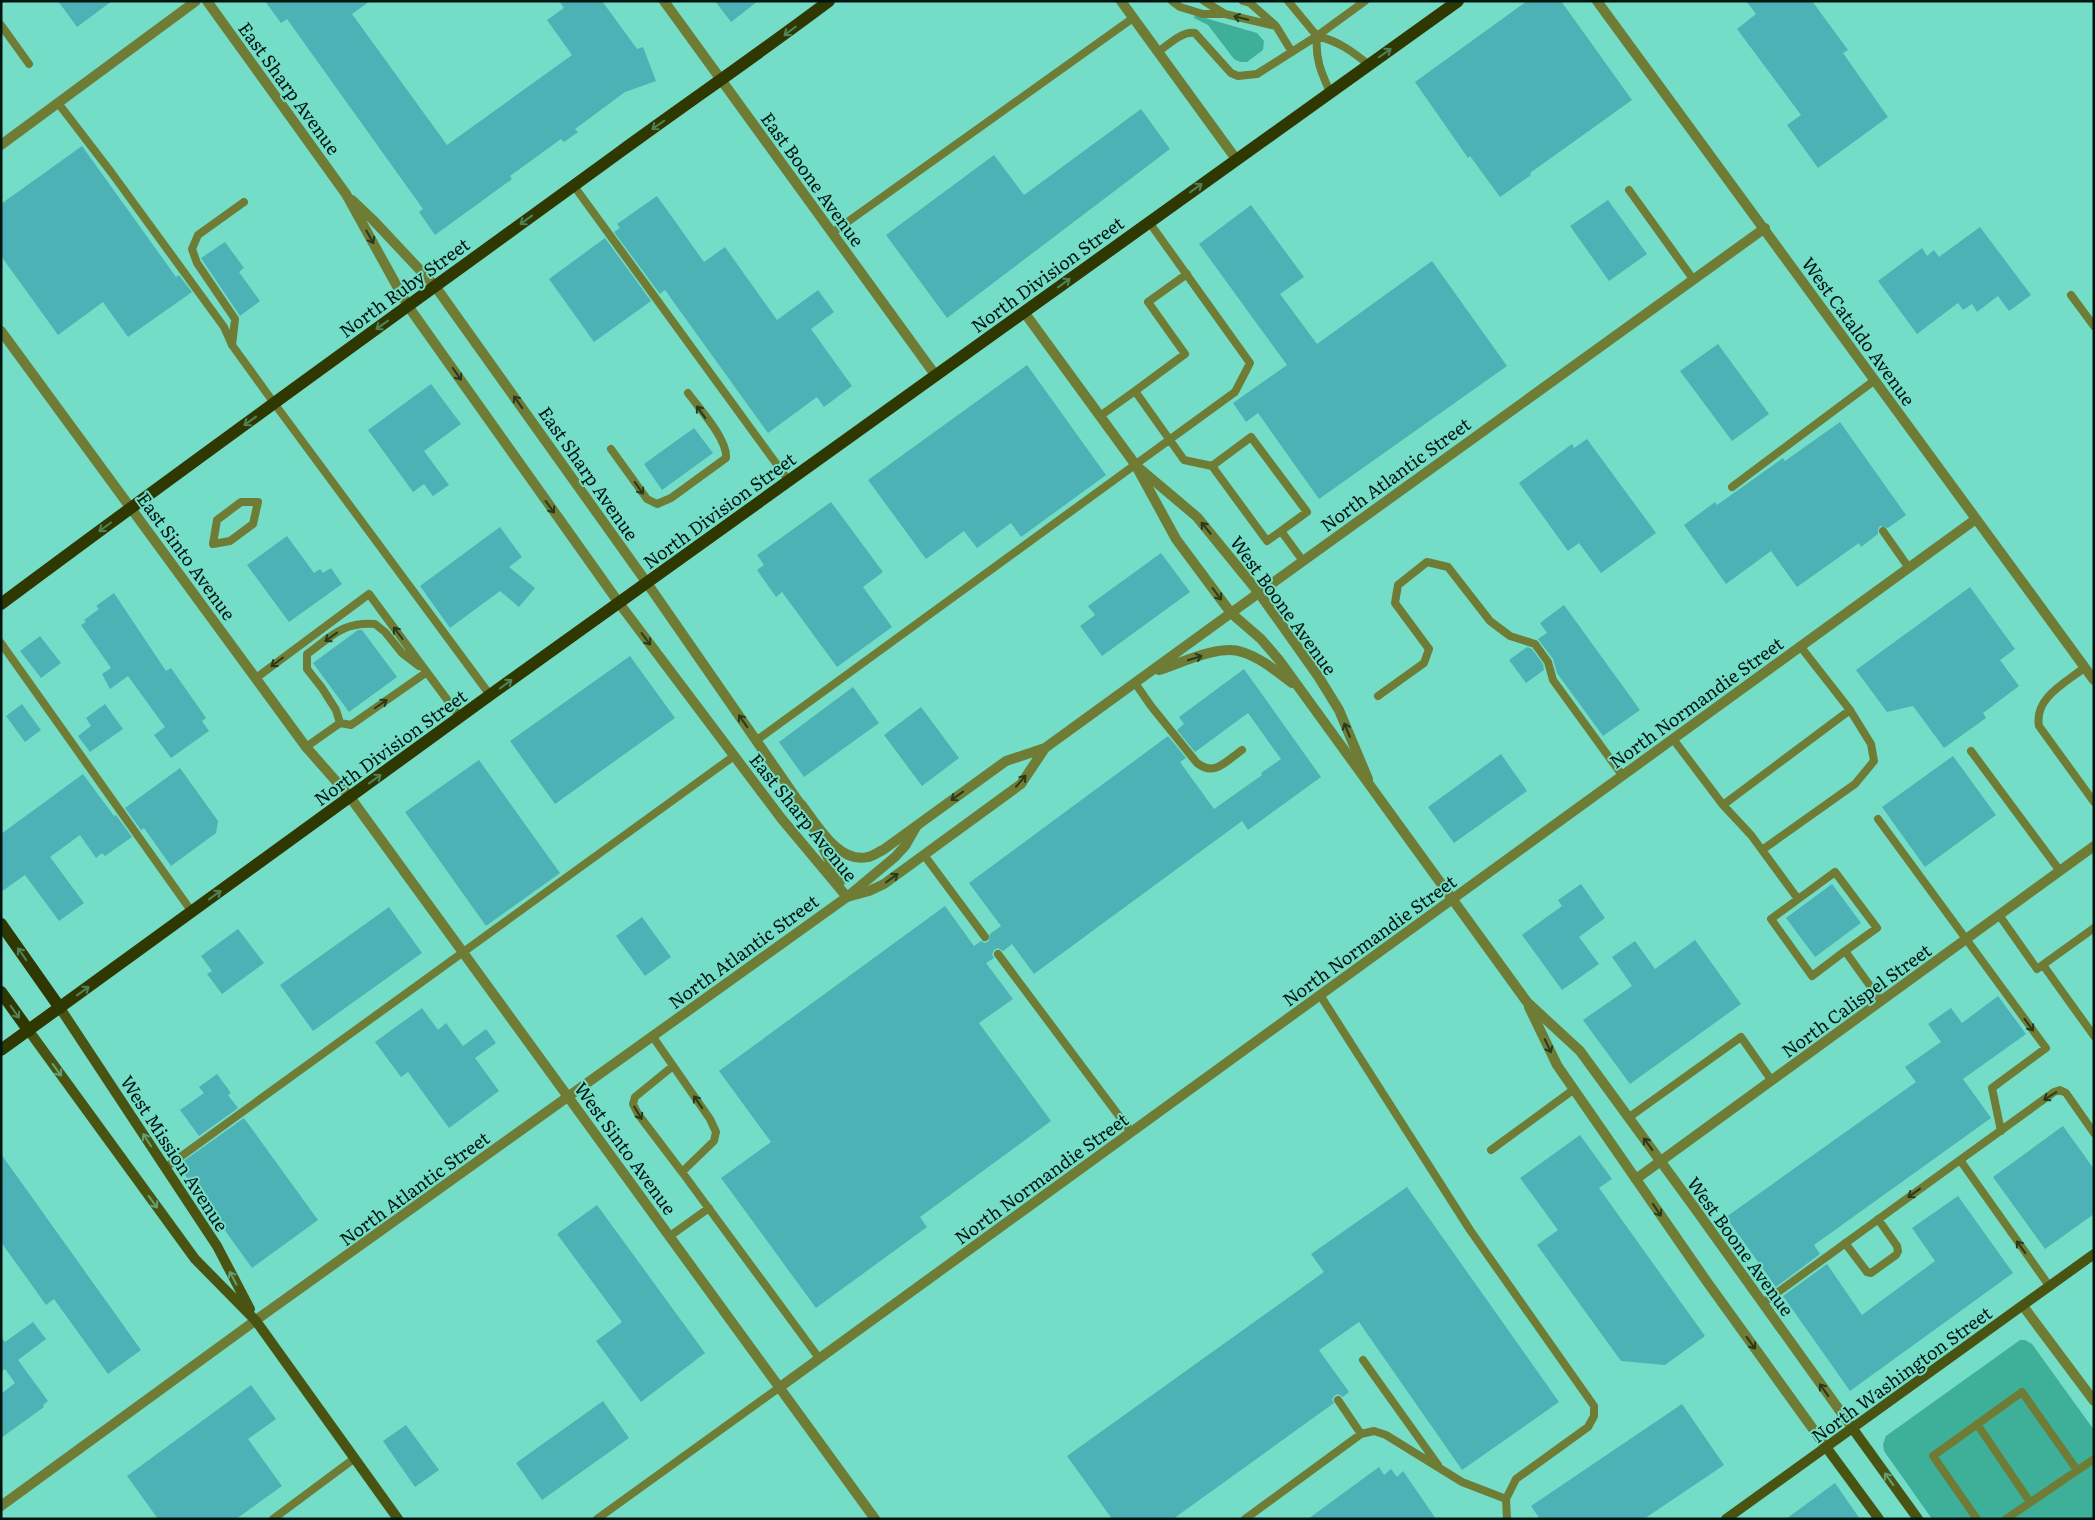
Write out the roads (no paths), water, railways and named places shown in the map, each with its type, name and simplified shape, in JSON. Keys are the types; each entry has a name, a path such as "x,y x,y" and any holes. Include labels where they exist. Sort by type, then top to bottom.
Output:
{"main road":[{"name":"North Ruby Street","path":"1,604 131,507 829,1"},
{"name":"North Division Street","path":"1,1050 490,695 1458,1"},
{"path":"1,924 60,1008"},
{"path":"1,992 29,1031"},
{"name":"West Mission Avenue","path":"60,1008 217,1246 256,1321 398,1519"},
{"name":"West Mission Avenue","path":"29,1031 195,1259 256,1321"},
{"name":"North Washington Street","path":"1726,1519 2094,1254"},
{"name":"West Boone Avenue","path":"1853,1429 1918,1519"},
{"name":"West Boone Avenue","path":"1826,1447 1879,1519"}],"street":[{"path":"1,145 196,1"},
{"name":"East Sharp Avenue","path":"207,1 346,194 408,306 619,603 781,818 847,897"},
{"name":"East Boone Avenue","path":"664,1 936,376"},
{"path":"1121,1 1236,159"},
{"name":"West Cataldo Avenue","path":"1597,1 2094,680"},
{"name":"East Sharp Avenue","path":"346,194 435,286 647,583 801,804 847,897"},
{"name":"North Atlantic Street","path":"1,1506 847,897 895,857 905,846 913,830 920,823 1006,761 1046,748 1765,228"},
{"name":"West Boone Avenue","path":"1024,312 1135,464 1176,539 1231,613 1262,639 1302,691 1527,1002 1557,1065 1573,1090 1705,1279 1826,1447"},
{"name":"East Sinto Avenue","path":"1,331 306,747 350,797"},
{"name":"West Boone Avenue","path":"1135,464 1197,517 1259,593 1318,676 1338,710 1373,791"},
{"name":"North Normandie Street","path":"780,1387 1976,518"},
{"path":"1148,673 1223,650 1241,651 1263,662 1302,691"},
{"name":"North Atlantic Street","path":"847,897 869,891 884,884 1021,784 1046,748"},
{"name":"West Sinto Avenue","path":"350,797 875,1519"},
{"path":"801,804 842,854 854,857 868,857 883,850 920,823"},
{"name":"North Calispel Street","path":"1636,1180 2094,846"},
{"name":"West Boone Avenue","path":"1527,1002 1580,1052 1853,1429"},
{"path":"2023,1306 2094,1401"}],"lane":[{"path":"1172,1 1180,7 1203,14 1224,14 1276,26"},
{"path":"1204,1 1224,14"},
{"path":"1243,1 1250,3 1276,26 1292,52"},
{"path":"1288,1 1317,36 1333,40 1349,48 1369,65"},
{"path":"1158,52 1182,35 1188,32 1195,33 1231,73 1238,76 1257,74 1317,36 1365,1"},
{"path":"832,233 1133,18"},
{"path":"1,25 29,64"},
{"path":"1317,36 1316,52 1320,70 1330,92"},
{"path":"58,103 224,327 232,345 274,404 490,695"},
{"path":"574,186 789,481"},
{"path":"1629,190 1693,279"},
{"path":"232,345 235,319 197,263 192,249 198,235 244,202"},
{"path":"757,740 1235,392 1250,363 1149,222"},
{"path":"1100,416 1185,354 1148,302 1187,274"},
{"path":"2071,295 2094,326"},
{"path":"1732,487 1875,380"},
{"path":"1135,391 1184,460 1212,466 1267,541 1306,512 1252,437 1212,466"},
{"path":"611,449 647,499 657,504 671,498 718,464 726,458 727,451 722,440 688,393"},
{"path":"240,502 258,502 253,524 230,541 213,544 217,520 240,502"},
{"path":"1281,531 1303,561"},
{"path":"1883,531 1909,568"},
{"path":"1378,696 1424,663 1428,649 1394,603 1398,585 1427,562 1448,567 1490,620 1510,636 1535,644 1548,662 1553,680 1622,775"},
{"path":"256,678 369,594 460,717"},
{"path":"340,723 336,710 307,669 306,662 307,654 339,630 350,624 375,624 385,632 402,653 427,672"},
{"path":"1,643 192,912"},
{"path":"1762,850 1855,784 1874,761 1871,744 1850,710 1800,646"},
{"path":"2084,668 2046,699 2037,719 2039,726 2094,802"},
{"path":"306,747 340,723 351,725 427,672"},
{"path":"1135,683 1172,733 1197,763 1205,769 1213,770 1242,750"},
{"path":"1723,805 1850,710"},
{"path":"1673,739 1723,805 1762,850 1798,899"},
{"path":"1971,751 2060,871"},
{"path":"165,1168 734,756"},
{"path":"1878,819 2046,1048 1992,1088 2000,1131"},
{"path":"924,855 985,937"},
{"path":"1835,872 1876,928 1845,951 1812,976 1771,919 1835,872"},
{"path":"1999,915 2038,969 2094,928"},
{"path":"1845,951 1881,1001"},
{"path":"998,954 1131,1132"},
{"path":"2043,965 2094,1036"},
{"path":"1320,995 1470,1230 1594,1406 1594,1416 1588,1427 1516,1479 1506,1499 1507,1519"},
{"path":"653,1037 710,1119 716,1132 714,1141 682,1172"},
{"path":"1628,1118 1741,1037 1772,1081"},
{"path":"673,1066 635,1097 633,1104 638,1114 819,1358"},
{"path":"1491,1150 1573,1090"},
{"path":"1763,1303 2054,1092 2060,1090 2066,1094 2094,1133"},
{"path":"1960,1160 2050,1287"},
{"path":"670,1236 709,1208"},
{"path":"1846,1243 1867,1272 1872,1273 1896,1255 1898,1251 1878,1219"},
{"path":"1363,1360 1441,1469"},
{"path":"597,1519 780,1387"},
{"path":"1977,1519 1933,1456 2022,1392 2077,1470"},
{"path":"1338,1400 1361,1434"},
{"path":"1977,1424 2030,1502"},
{"path":"1244,1519 1361,1434 1374,1431 1386,1435 1462,1482 1506,1499"},
{"path":"273,1519 355,1458"},
{"path":"2006,1519 2094,1458"}]}
